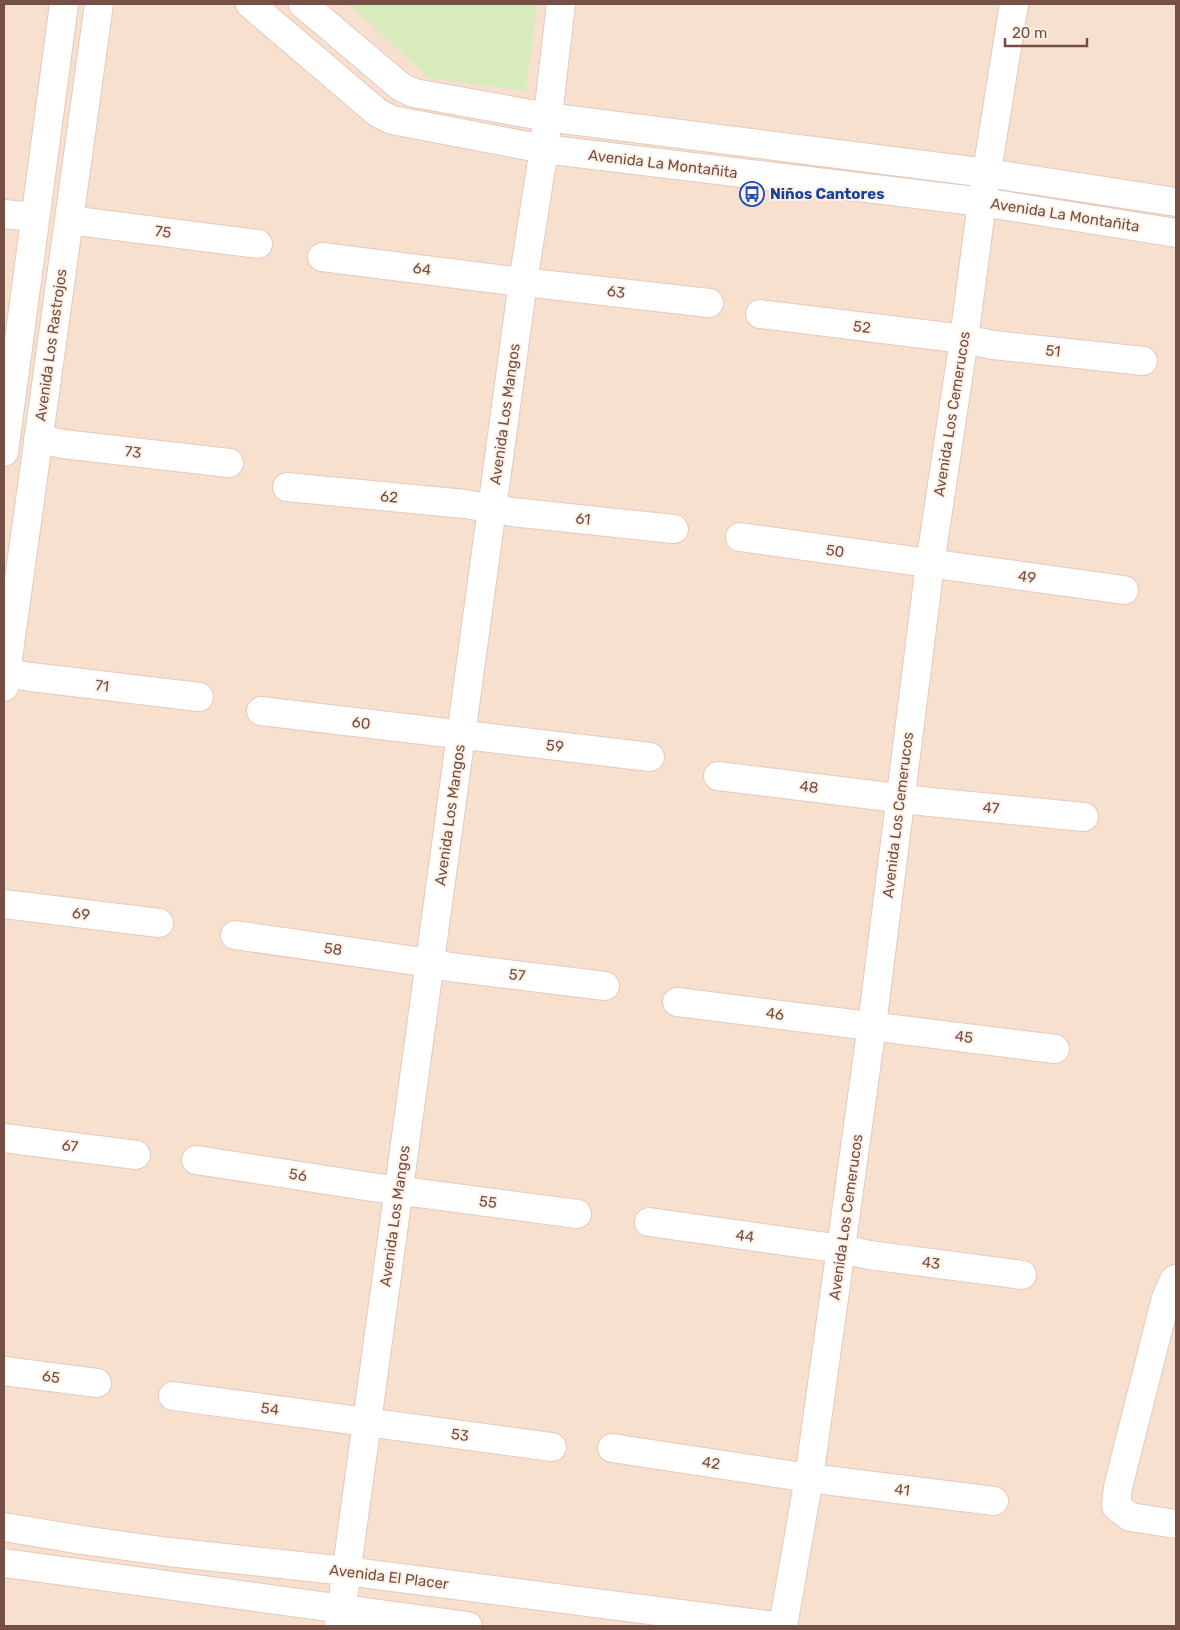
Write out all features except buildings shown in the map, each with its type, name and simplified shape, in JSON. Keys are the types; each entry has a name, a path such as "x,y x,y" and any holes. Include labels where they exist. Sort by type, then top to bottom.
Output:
{"street":[{"path":"4,444 64,4"},
{"name":"Avenida Los Rastrojos","path":"5,680 99,4"},
{"name":"Avenida La Montañita","path":"250,4 378,113 392,120 544,149 982,202 1176,233"},
{"name":"Avenida La Montañita","path":"303,4 401,87 414,93 547,117 987,173 1176,202"},
{"name":"Avenida Los Mangos","path":"340,1617 523,282 544,149 561,4"},
{"name":"Avenida Los Cemerucos","path":"783,1626 809,1478 842,1249 930,564 964,339 982,202 1014,4"},
{"path":"4,214 34,216"},
{"name":"75","path":"69,220 258,244"},
{"name":"64","path":"322,257 523,282"},
{"name":"63","path":"523,282 709,303"},
{"name":"52","path":"760,314 964,339"},
{"name":"51","path":"964,339 993,345 1143,361"},
{"name":"73","path":"38,439 63,444 229,463"},
{"name":"62","path":"286,487 492,508"},
{"name":"61","path":"492,508 674,529"},
{"name":"50","path":"740,537 930,564"},
{"name":"49","path":"930,564 1124,590"},
{"name":"71","path":"5,680 31,678 199,697"},
{"name":"60","path":"261,711 461,736"},
{"name":"59","path":"461,736 650,757"},
{"name":"48","path":"718,776 899,798"},
{"name":"47","path":"899,798 1084,817"},
{"name":"69","path":"4,904 159,923"},
{"name":"58","path":"235,935 430,963"},
{"name":"57","path":"430,963 605,986"},
{"name":"46","path":"677,1002 872,1025"},
{"name":"45","path":"872,1025 1055,1048"},
{"name":"67","path":"4,1138 136,1155"},
{"name":"56","path":"196,1160 399,1190"},
{"name":"55","path":"399,1190 577,1214"},
{"name":"44","path":"649,1222 842,1249"},
{"name":"43","path":"842,1249 868,1255 1022,1275"},
{"path":"1176,1279 1166,1298 1118,1487 1116,1506 1130,1517 1176,1524"},
{"name":"65","path":"4,1371 97,1383"},
{"name":"54","path":"173,1396 367,1421"},
{"name":"53","path":"367,1421 390,1426 552,1447"},
{"name":"42","path":"612,1448 809,1478"},
{"name":"41","path":"809,1478 994,1501"},
{"name":"Avenida El Placer","path":"4,1527 168,1552 346,1571 774,1626"},
{"path":"4,1563 340,1617 468,1626"}],"shaded area":[{"path":"4,4 1176,4 1176,1626 4,1626"}],"green space":[{"path":"349,4 537,4 526,91 429,78"}],"place":[{"name":"Niños Cantores","path":"752,194"}]}
